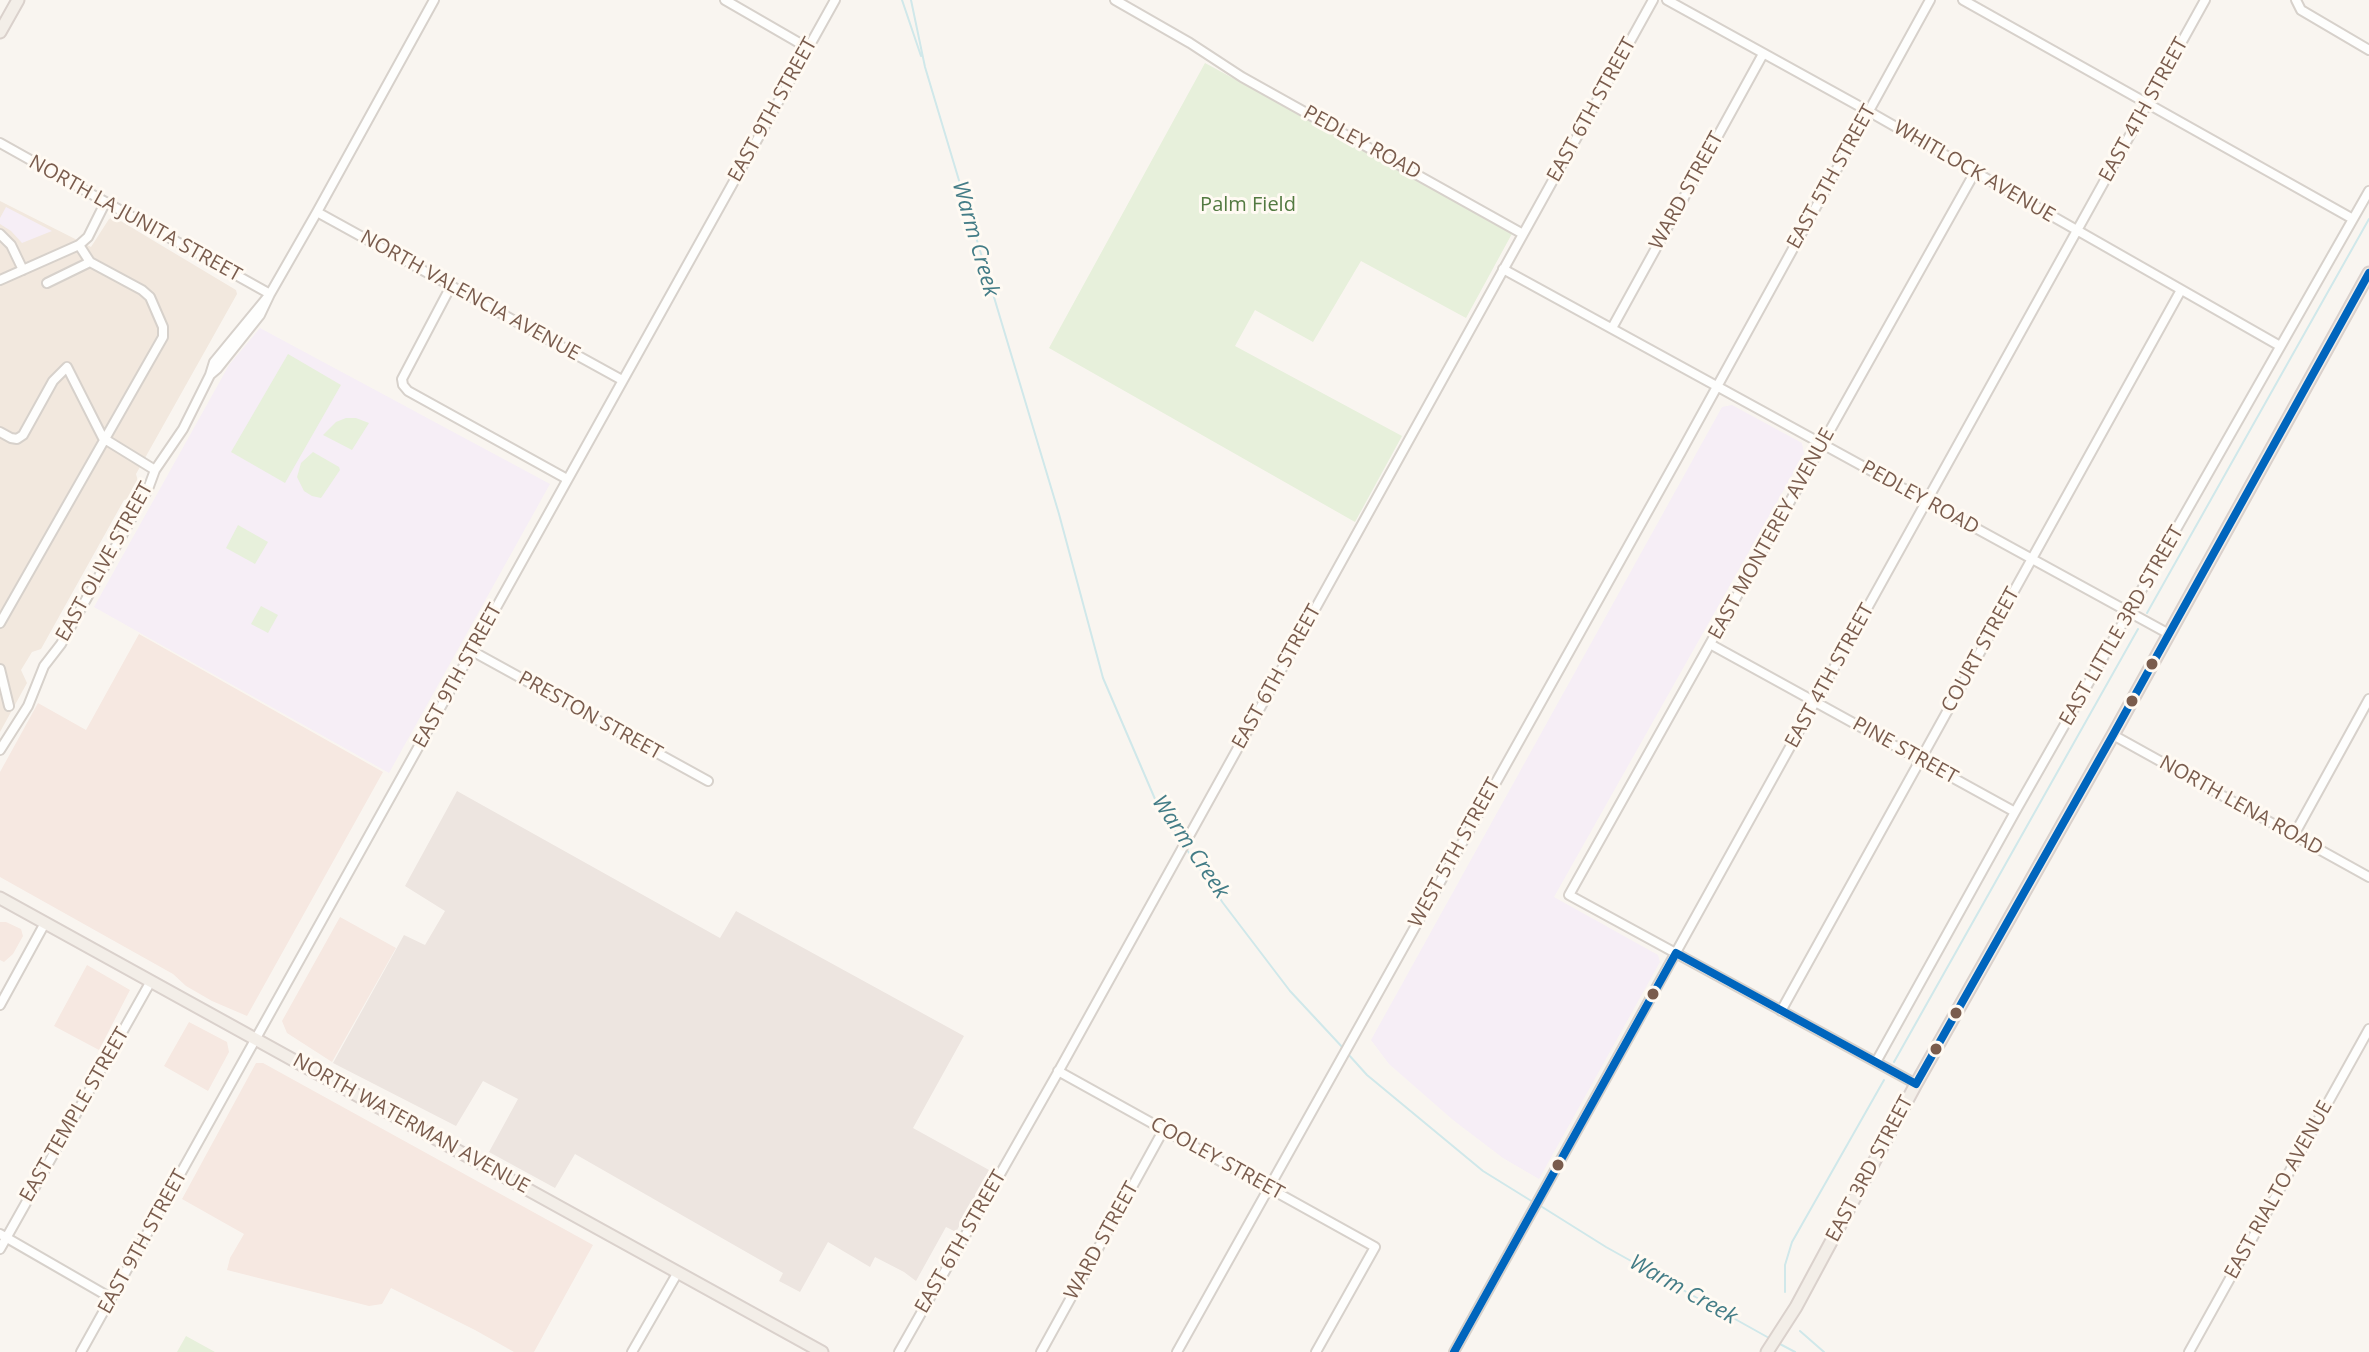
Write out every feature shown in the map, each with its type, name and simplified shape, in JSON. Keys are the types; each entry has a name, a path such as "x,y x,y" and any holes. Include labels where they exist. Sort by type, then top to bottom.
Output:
{"main road":[{"path":"0,32 18,0"},
{"name":"EAST 3RD STREET","path":"1768,1351 2369,273"},
{"name":"NORTH WATERMAN AVENUE","path":"0,898 822,1352"}],"street":[{"name":"EAST OLIVE STREET","path":"0,750 28,706 44,666 61,644 148,489 155,470 183,429 210,375 260,315 434,0"},
{"path":"725,0 808,48"},
{"name":"EAST 9TH STREET","path":"81,1352 835,0"},
{"name":"PEDLEY ROAD","path":"1115,0 1242,77 1523,234"},
{"name":"EAST 6TH STREET","path":"899,1352 1653,0"},
{"name":"WHITLOCK AVENUE","path":"1667,0 2280,346"},
{"name":"EAST 5TH STREET","path":"1734,355 1930,0"},
{"path":"1963,0 2353,219"},
{"name":"EAST 4TH STREET","path":"1454,1352 2205,0"},
{"path":"2296,0 2301,10 2369,50"},
{"name":"WARD STREET","path":"1612,328 1763,54"},
{"name":"NORTH LA JUNITA STREET","path":"0,143 270,294"},
{"name":"EAST MONTEREY AVENUE","path":"1676,953 1569,895 1975,172"},
{"name":"EAST LITTLE 3RD STREET","path":"1876,1062 2369,191"},
{"path":"0,280 79,245 88,237 105,203"},
{"name":"NORTH VALENCIA AVENUE","path":"317,212 622,380"},
{"path":"0,234 11,245 23,270"},
{"path":"0,623 163,337 163,327 150,297 90,262 79,245"},
{"path":"47,283 90,262"},
{"name":"PEDLEY ROAD","path":"1503,269 2169,634"},
{"path":"451,286 402,379 403,385 408,391 567,479"},
{"name":"COURT STREET","path":"1781,1011 2181,290"},
{"name":"WEST 5TH STREET","path":"1177,1352 1734,355"},
{"path":"0,432 17,439 23,435 53,381 67,367 103,438 155,470"},
{"name":"PINE STREET","path":"1710,644 2015,812"},
{"name":"PRESTON STREET","path":"472,651 708,781"},
{"path":"0,669 9,706"},
{"path":"2294,835 2369,699"},
{"name":"NORTH LENA ROAD","path":"2113,735 2369,877"},
{"path":"0,1005 45,923"},
{"path":"1676,953 1916,1084"},
{"name":"EAST TEMPLE STREET","path":"0,1249 3,1236 151,981"},
{"name":"EAST RIALTO AVENUE","path":"2189,1352 2369,1029"},
{"name":"COOLEY STREET","path":"1058,1071 1375,1247 1316,1352"},
{"name":"WARD STREET","path":"1041,1352 1164,1129"},
{"path":"3,1236 111,1298"},
{"path":"632,1352 678,1272"}],"shaded area":[{"path":"0,201 91,247 109,219 114,217 236,290 237,294 136,474 139,485 132,498 124,500 41,649 32,652 21,670 27,683 0,732"},
{"path":"6,207 52,231 22,243 0,224"},
{"path":"260,328 550,484 389,773 94,607 229,365"},
{"path":"1732,405 1802,443 1804,454 1554,897 1658,955 1660,962 1539,1179 1503,1158 1453,1120 1389,1064 1371,1040 1722,407"},
{"path":"139,634 383,772 247,1016 212,1001 186,986 173,974 0,877 0,772 38,703 86,730"},
{"path":"457,791 720,938 736,911 964,1036 913,1128 989,1170 956,1232 946,1227 916,1281 875,1257 870,1267 828,1242 800,1292 779,1281 783,1273 575,1154 555,1188 489,1152 518,1099 483,1081 456,1126 333,1063 404,935 425,945 445,911 405,886"},
{"path":"340,917 396,948 332,1062 287,1033 282,1021"},
{"path":"0,922 21,929 23,936 13,954 4,962 0,960"},
{"path":"87,965 130,990 99,1050 54,1026"},
{"path":"189,1022 227,1042 229,1052 208,1091 164,1066"},
{"path":"256,1063 263,1063 593,1245 534,1352 514,1352 391,1288 382,1304 369,1306 227,1270 230,1258 244,1234 182,1199"}],"green space":[{"name":"Palm Field","path":"1205,63 1514,230 1466,318 1361,261 1313,342 1255,310 1235,346 1402,436 1355,522 1049,348"},
{"path":"288,354 341,385 285,483 231,452"},
{"path":"356,418 369,423 352,450 323,435 336,422"},
{"path":"313,452 340,470 321,498 304,491 297,477 301,463"},
{"path":"238,525 268,542 255,564 226,548"},
{"path":"261,606 278,615 268,633 251,624"},
{"path":"186,1336 215,1352 177,1352"}],"waterway":[{"path":"902,0 921,56"},
{"name":"Warm Creek","path":"911,0 925,67 1059,514 1103,678 1158,806 1182,841"},
{"path":"2147,613 2369,219"},
{"path":"1894,1062 2138,629"},
{"name":"Warm Creek","path":"1185,847 1290,991 1344,1049"},
{"name":"Warm Creek","path":"1348,1054 1367,1075 1483,1171 1533,1202"},
{"path":"1785,1292 1785,1265 1792,1242 1884,1080"},
{"name":"Warm Creek","path":"1539,1205 1606,1247 1769,1338"},
{"path":"1800,1331 1824,1352"},
{"name":"Warm Creek","path":"1778,1343 1795,1352"}],"transit line":[{"path":"1454,1352 1676,953 1916,1084 2369,273"}]}
